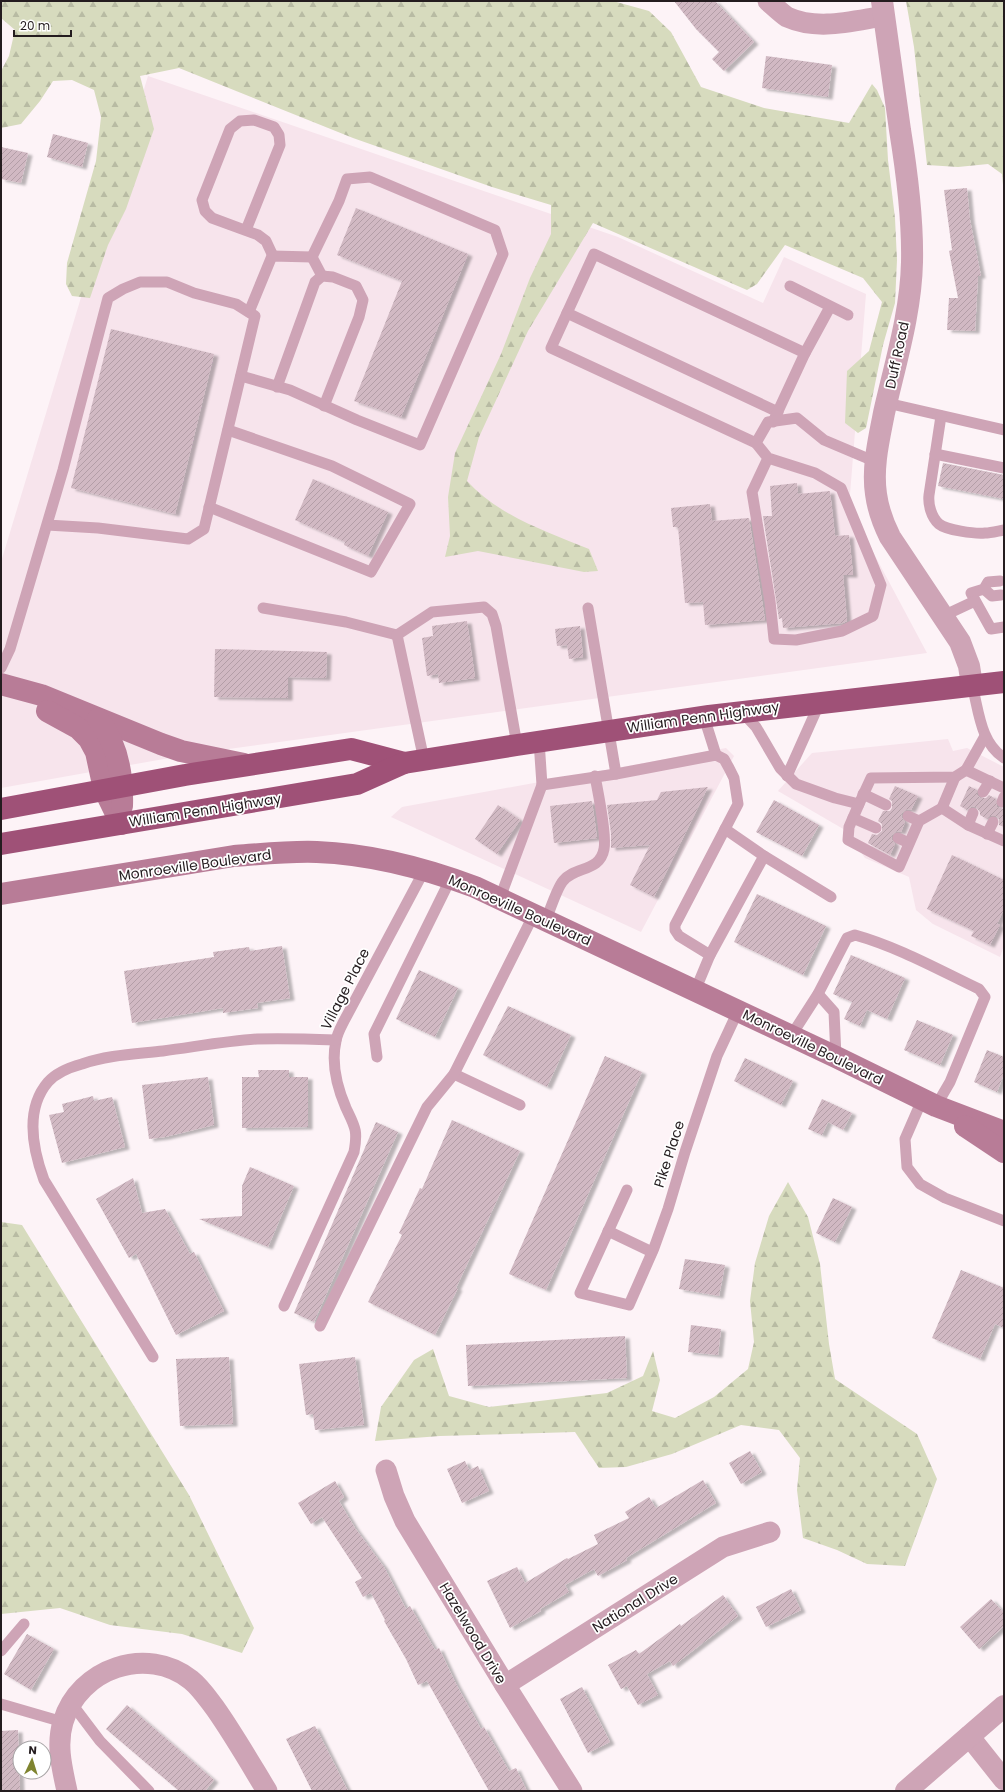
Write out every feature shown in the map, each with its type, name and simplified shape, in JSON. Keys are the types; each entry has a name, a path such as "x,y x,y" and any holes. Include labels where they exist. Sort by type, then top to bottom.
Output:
{"highway":[{"name":"William Penn Highway","path":"1,844 357,784 414,761 539,741 741,712 1004,682"},
{"name":"William Penn Highway","path":"1,808 249,765 351,750 414,761"}],"main road":[{"path":"1,684 41,695 181,751 249,765"},
{"path":"1,684 84,733 94,745 114,788"},
{"path":"98,719 111,737 114,788 121,824"},
{"name":"Monroeville Boulevard","path":"1,894 234,856 289,852 317,852 372,857 425,869 500,898 836,1057 929,1103 1004,1132"},
{"name":"Monroeville Boulevard","path":"929,1103 1004,1152"}],"street":[{"path":"768,1 786,16 810,24 831,24 883,9"},
{"name":"Duff Road","path":"883,9 907,173 912,240 911,288 876,462 876,493 883,522 897,549 963,647 969,666 972,685"},
{"name":"Hazelwood Drive","path":"386,1470 394,1496 405,1521 505,1685 572,1791"},
{"name":"National Drive","path":"505,1685 724,1547 770,1532"},
{"path":"67,1791 60,1753 60,1737 68,1713 88,1684 102,1674 131,1663 147,1663 163,1666 179,1672 192,1681 204,1693 225,1722 267,1791"},
{"path":"906,1791 1004,1706"},
{"path":"969,1736 1004,1780"}],"lane":[{"path":"246,230 280,145 279,135 274,128 254,120 240,121 230,129 202,200 205,211 212,218 258,235 266,241 272,256 249,312"},
{"path":"241,376 290,390 324,406 420,445 503,254 495,230 370,177 347,179 339,201 312,257"},
{"path":"768,458 752,492 770,601 774,639 796,640 842,631 873,616 881,585 841,488 815,473 768,458 756,443 552,348 594,254 805,353"},
{"path":"272,256 312,257"},
{"path":"312,257 322,276"},
{"path":"277,387 315,282 322,276 333,277 356,286 363,300 359,317 324,406"},
{"path":"1,668 10,649 47,525 90,372 108,298 123,289 140,282 167,282 194,293 236,304 255,316 204,529 188,539 98,528 47,525"},
{"path":"790,286 848,315"},
{"path":"756,443 773,419 805,353 830,307"},
{"path":"567,313 773,419 797,418 824,440 876,462"},
{"path":"887,403 1004,430"},
{"path":"941,416 928,504 939,524 951,529 984,534 1004,530"},
{"path":"209,508 370,572 410,504 332,466 228,430"},
{"path":"935,454 1004,468"},
{"path":"1000,581 988,582 984,589 971,593 991,628 1004,628"},
{"path":"984,589 992,596 1001,595"},
{"path":"943,616 975,601"},
{"path":"263,608 346,622 397,635 432,612 484,607 492,614 496,626 517,745"},
{"path":"588,608 616,774"},
{"path":"397,635 414,761"},
{"path":"972,685 985,736 994,751 1004,758"},
{"path":"787,776 820,702"},
{"path":"741,712 756,727 780,768 796,784 835,798 861,799 886,805"},
{"path":"704,717 716,755"},
{"path":"955,778 870,778 849,827 848,840 899,868 919,821 942,808 955,778 966,770 985,736"},
{"path":"500,898 542,785 539,741"},
{"path":"542,785 616,774 716,755 724,759 729,768 738,797 738,804 675,924 675,930 680,936 710,956"},
{"path":"966,770 1004,788"},
{"path":"320,1326 427,1107 454,1074 540,917 562,881 569,875 595,865 602,856 605,841 596,776"},
{"path":"983,792 990,781"},
{"path":"942,808 968,824 1004,841"},
{"path":"968,824 973,813"},
{"path":"908,816 919,821"},
{"path":"853,818 876,828"},
{"path":"987,834 993,822"},
{"path":"725,829 764,856 831,896"},
{"path":"898,838 910,843"},
{"path":"695,991 710,956 764,856"},
{"name":"Village Place","path":"284,1306 354,1152 357,1135 354,1122 337,1084 334,1058 336,1040 344,1021 425,869"},
{"path":"377,1057 374,1034 451,878"},
{"path":"791,1036 818,994 847,938 855,935 869,939 908,955 979,990 985,997 950,1082 929,1103 904,1138 907,1166 920,1184 945,1198 1004,1221"},
{"path":"818,994 834,1012 836,1057"},
{"name":"Pike Place","path":"608,1231 580,1293 629,1305 652,1252 668,1209 685,1152 718,1056 738,1011"},
{"path":"154,1357 44,1180 35,1157 33,1133 33,1113 38,1096 48,1082 65,1071 83,1063 116,1056 256,1039 336,1040"},
{"path":"454,1074 520,1105"},
{"path":"627,1190 608,1231 652,1252"},
{"path":"1,1651 24,1624"},
{"path":"2,1703 68,1713 100,1741 149,1791"}],"shaded area":[{"path":"148,76 618,237 763,303 784,257 866,294 849,507 927,653 192,754 1,788 1,562"},
{"path":"948,739 953,751 967,748 1004,767 1004,946 1000,957 933,924 916,910 909,877 865,858 845,830 778,791 812,753"},
{"path":"726,748 734,756 641,932 391,817 402,807"}],"green space":[{"path":"1,1 613,1 649,11 671,32 701,87 764,108 849,123 872,84 877,90 885,108 888,160 895,218 897,260 895,303 883,345 866,428 858,433 845,423 847,371 869,351 882,302 863,278 785,245 757,284 747,290 593,223 528,331 479,437 467,481 494,504 524,522 589,549 598,571 584,572 478,551 445,557 450,536 448,497 455,453 501,354 530,278 551,234 551,205 492,187 353,138 179,68 140,76 154,129 126,209 108,245 90,298 72,296 66,284 67,263 96,161 101,117 94,90 72,80 53,81 40,101 21,124 1,128 1,71 9,56 15,30 1,18"},
{"path":"906,1 1004,1 1004,196 1002,174 988,164 958,167 927,165 914,47"},
{"path":"788,1182 808,1217 820,1264 829,1344 835,1379 917,1434 937,1479 905,1566 867,1564 837,1550 803,1538 797,1490 800,1458 779,1430 741,1425 672,1454 626,1467 599,1468 575,1432 440,1436 375,1441 381,1407 414,1360 433,1349 449,1396 489,1407 607,1393 643,1376 653,1351 660,1380 652,1411 675,1418 714,1397 748,1369 754,1342 750,1301 755,1263 769,1216"},
{"path":"1,1222 22,1225 189,1495 254,1628 242,1653 182,1634 110,1625 60,1608 1,1614"}],"building":[{"path":"674,1 715,1 754,42 724,71 712,59 719,52 696,29"},
{"path":"766,56 832,65 828,97 762,88"},
{"path":"53,134 88,143 82,167 47,157"},
{"path":"1,147 28,153 21,183 1,179"},
{"path":"967,188 970,220 981,276 978,276 975,331 947,330 949,298 958,298 949,251 952,250 944,190"},
{"path":"356,208 468,254 401,417 354,401 402,281 337,255"},
{"path":"111,329 214,354 175,514 71,488"},
{"path":"943,463 1004,475 1004,499 938,486"},
{"path":"313,479 388,512 368,556 344,545 345,542 295,520"},
{"path":"797,483 798,494 830,491 835,536 849,535 853,575 843,575 847,621 843,623 783,628 782,618 779,619 763,516 772,516 770,486"},
{"path":"710,504 712,521 749,518 765,620 705,625 703,602 685,603 678,527 673,527 671,508"},
{"path":"467,621 475,678 439,683 438,674 427,676 422,638 433,636 432,626"},
{"path":"580,626 583,657 569,659 567,645 557,646 555,629"},
{"path":"215,649 327,652 326,678 288,677 288,698 214,697"},
{"path":"895,786 918,796 911,810 907,809 902,813 901,817 905,822 901,832 897,831 892,835 891,839 895,844 890,855 868,843 872,834 877,835 882,831 882,824 878,821 883,811 890,811 892,808 892,801 889,799"},
{"path":"969,786 977,790 977,795 980,798 986,798 989,795 996,799 997,807 1004,809 1004,827 999,825 999,818 996,816 990,816 987,819 980,815 980,812 976,807 972,806 967,810 960,806"},
{"path":"708,787 654,897 630,885 650,845 611,848 611,833 607,805 657,800 661,792"},
{"path":"774,800 819,825 802,856 756,832"},
{"path":"592,801 597,838 554,843 550,806"},
{"path":"498,805 520,820 497,854 475,839"},
{"path":"952,855 1004,880 1004,909 997,924 1000,925 990,945 971,936 974,931 927,909"},
{"path":"757,894 826,926 803,975 734,942"},
{"path":"282,946 290,998 257,1003 258,1008 223,1013 223,1008 132,1023 124,971 214,957 213,952 249,947 250,951"},
{"path":"851,955 905,978 887,1019 867,1010 860,1026 844,1019 852,1002 833,994"},
{"path":"419,970 458,988 435,1037 396,1019"},
{"path":"508,1006 571,1035 547,1087 483,1055"},
{"path":"917,1020 953,1035 940,1065 904,1050"},
{"path":"987,1050 1004,1057 1004,1074 997,1092 974,1082"},
{"path":"605,1056 642,1072 546,1290 509,1274"},
{"path":"745,1058 793,1081 781,1105 734,1081"},
{"path":"258,1070 289,1070 289,1077 308,1077 308,1127 242,1128 242,1077 259,1077"},
{"path":"208,1077 214,1125 165,1137 149,1139 142,1085"},
{"path":"93,1096 94,1101 112,1097 125,1147 62,1163 49,1115 64,1112 62,1104"},
{"path":"822,1099 852,1113 843,1130 828,1122 822,1135 808,1129"},
{"path":"452,1120 520,1151 435,1335 368,1302 402,1235 399,1233 420,1188 422,1189"},
{"path":"376,1122 398,1132 314,1322 294,1313"},
{"path":"250,1167 294,1186 268,1247 199,1219 242,1216 242,1186"},
{"path":"133,1178 142,1213 165,1209 190,1254 194,1252 224,1311 176,1335 136,1254 129,1258 96,1199"},
{"path":"833,1198 852,1207 835,1242 816,1233"},
{"path":"685,1259 725,1265 719,1296 679,1289"},
{"path":"961,1270 1004,1288 1004,1328 995,1324 980,1359 932,1338"},
{"path":"691,1325 721,1329 718,1355 688,1352"},
{"path":"625,1336 627,1378 468,1386 466,1345"},
{"path":"229,1357 233,1424 180,1426 176,1359"},
{"path":"355,1357 364,1425 315,1430 313,1414 306,1415 299,1364"},
{"path":"750,1451 762,1472 741,1484 729,1463"},
{"path":"465,1461 469,1470 478,1466 489,1491 462,1503 447,1469"},
{"path":"703,1480 716,1503 626,1558 627,1560 598,1576 594,1569 565,1585 569,1592 540,1609 541,1611 510,1628 487,1581 517,1567 525,1583 567,1558 568,1559 598,1544 594,1535 629,1518 625,1512 649,1497 656,1508"},
{"path":"335,1481 344,1497 339,1501 355,1528 384,1567 406,1609 410,1606 435,1650 439,1648 456,1684 481,1729 484,1727 509,1771 516,1768 527,1791 489,1791 427,1681 418,1685 371,1593 363,1597 355,1582 362,1578 322,1517 311,1524 298,1503"},
{"path":"791,1589 801,1610 766,1627 756,1607"},
{"path":"723,1595 738,1616 673,1666 670,1661 647,1674 658,1695 638,1705 627,1686 621,1689 608,1665 636,1650 639,1654 680,1624 681,1626"},
{"path":"991,1599 1004,1613 1004,1626 979,1649 960,1627"},
{"path":"27,1634 54,1649 31,1690 4,1674"},
{"path":"582,1687 610,1742 588,1753 560,1699"},
{"path":"127,1705 214,1780 205,1791 179,1791 106,1729"},
{"path":"315,1726 348,1791 312,1791 286,1739"},
{"path":"18,1730 18,1740 12,1740 12,1780 20,1780 20,1791 1,1791 1,1731"}]}
